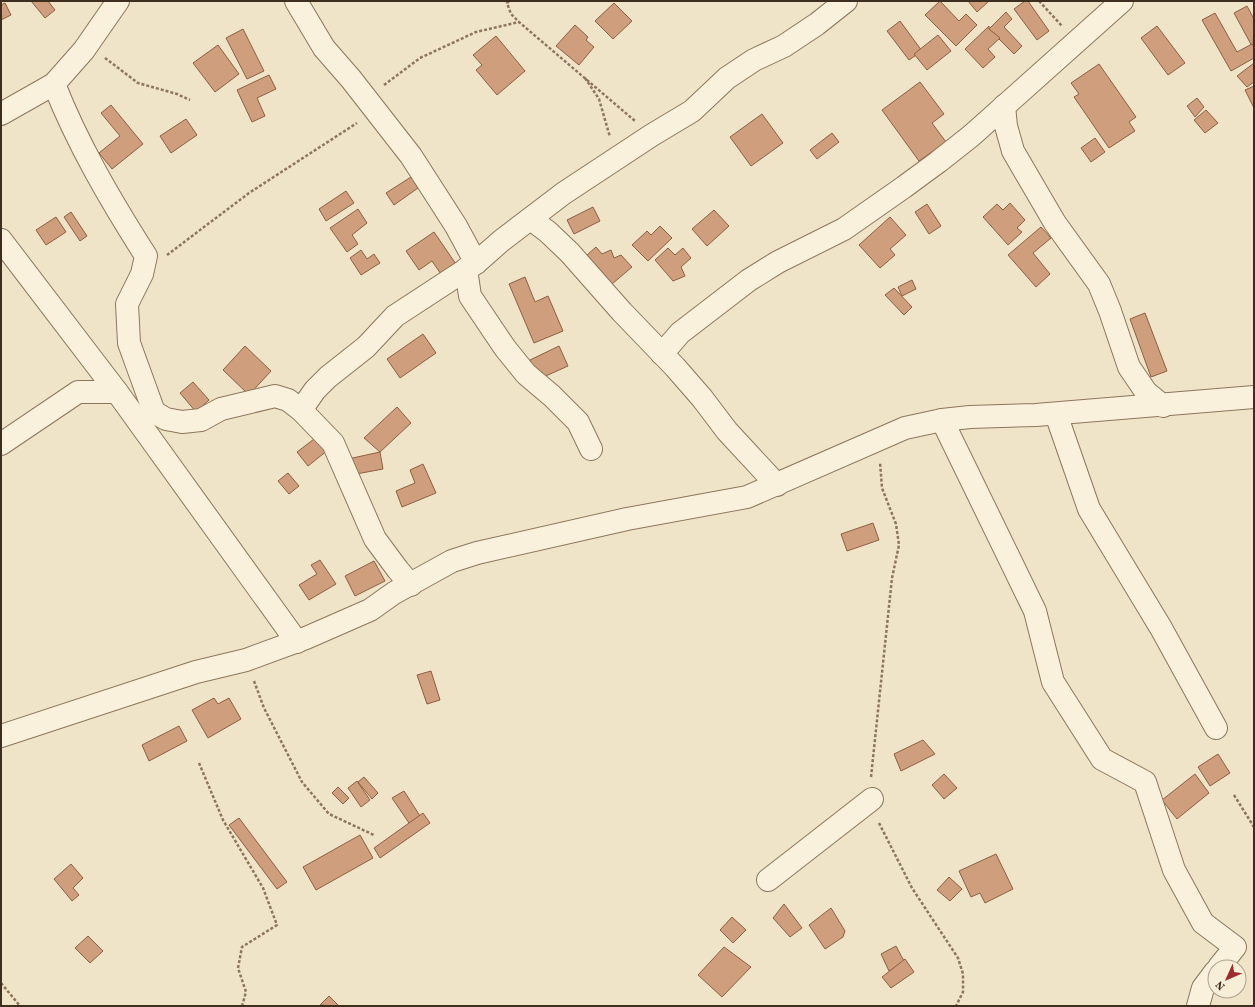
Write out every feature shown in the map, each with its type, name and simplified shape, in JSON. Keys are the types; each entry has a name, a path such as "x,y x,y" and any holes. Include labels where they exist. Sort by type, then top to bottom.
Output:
{"street":[{"path":"1,114 54,84 84,50 118,1"},
{"path":"296,1 324,48 372,105 411,156 456,226 471,266 470,296 526,374 552,396 578,422 591,449"},
{"path":"301,410 315,390 366,347 395,316 471,266 564,193 652,135 692,112 727,78 754,60 784,46 846,1"},
{"path":"662,354 680,333 749,280 778,262 844,229 904,188 971,136 1122,1"},
{"path":"54,84 68,120 115,206 146,256 142,274 127,304 129,342 154,412 166,419 182,422 201,420 221,409 275,396 288,400 301,410 333,442 375,539 411,585"},
{"path":"1004,106 1006,126 1013,151 1055,223 1099,284 1110,310 1128,367 1146,392 1163,406"},
{"path":"531,219 548,232 570,253 702,398 727,431 777,485"},
{"path":"1,240 117,392 297,642"},
{"path":"1,444 78,392 117,392"},
{"path":"1,736 196,672 246,660 297,642 370,610 394,593 411,585 452,561 478,553 627,519 747,497 905,428 942,420 970,417 1056,414 1254,397"},
{"path":"1056,414 1089,508 1161,628 1216,728"},
{"path":"942,420 1035,611 1053,682 1102,759 1145,782 1174,870 1203,924 1235,947 1225,959"},
{"path":"768,880 872,799"},
{"path":"1198,1006 1203,988 1207,983"}],"path":[{"path":"509,1 507,3 511,14 519,22 652,135"},
{"path":"1039,1 1076,41"},
{"path":"142,274 249,193 372,105 395,76 420,58 476,32 519,22"},
{"path":"84,50 110,60 138,83 177,94 190,100"},
{"path":"581,74 599,99 609,131 612,162"},
{"path":"882,438 880,478 896,524 899,545 892,578 871,778 872,799 880,827 912,888 958,958 963,974 963,992 956,1006"},
{"path":"246,660 264,708 302,782 329,814 374,835"},
{"path":"199,763 223,820 263,888 277,925 242,948 238,968 246,992 242,1006"},
{"path":"1234,795 1254,827"},
{"path":"1,982 20,1006"}],"building":[{"path":"31,1 48,1 55,10 45,18"},
{"path":"940,1 959,21 966,14 977,25 956,46 925,15"},
{"path":"968,1 987,1 988,2 977,12"},
{"path":"1025,1 1028,1 1049,31 1037,40 1014,9"},
{"path":"5,3 11,15 1,20 1,5"},
{"path":"614,3 632,21 613,39 595,21"},
{"path":"1247,6 1254,19 1253,48 1234,13"},
{"path":"1006,12 1012,19 1004,27 1022,46 1014,54 989,29"},
{"path":"1215,13 1237,52 1252,44 1254,47 1254,58 1231,71 1202,20"},
{"path":"900,21 922,51 909,60 887,31"},
{"path":"575,25 588,37 586,40 594,47 579,65 556,46"},
{"path":"989,26 989,29 1000,38 988,49 995,57 983,68 965,49"},
{"path":"1157,26 1185,63 1168,75 1141,38"},
{"path":"243,29 264,71 247,79 226,38"},
{"path":"938,35 951,51 927,70 914,54"},
{"path":"496,36 525,71 497,95 476,70 482,65 473,55"},
{"path":"218,45 239,74 215,92 193,63"},
{"path":"1254,63 1254,82 1247,87 1237,76"},
{"path":"1099,64 1136,117 1129,122 1135,131 1109,148 1074,97 1079,94 1071,83"},
{"path":"269,75 276,89 257,98 265,116 252,122 237,90"},
{"path":"920,82 944,114 932,123 946,142 919,161 882,110"},
{"path":"1254,86 1254,108 1245,90"},
{"path":"1197,98 1204,107 1195,117 1187,106"},
{"path":"111,105 143,144 112,169 99,153 120,136 101,113"},
{"path":"1206,110 1218,123 1205,133 1194,120"},
{"path":"762,114 783,143 751,166 730,137"},
{"path":"186,119 197,135 171,153 160,136"},
{"path":"832,133 839,142 817,159 810,150"},
{"path":"1095,138 1105,152 1091,162 1081,148"},
{"path":"411,177 418,188 394,205 386,193"},
{"path":"346,191 354,203 326,221 319,209"},
{"path":"1010,203 1025,220 1017,228 1022,232 1008,245 983,217 997,204 1003,210"},
{"path":"927,204 941,226 929,234 915,212"},
{"path":"593,207 600,221 574,234 567,220"},
{"path":"358,209 367,223 352,235 358,244 347,252 330,228"},
{"path":"714,210 729,226 707,246 692,229"},
{"path":"71,212 87,236 80,241 64,217"},
{"path":"56,217 66,232 46,245 36,230"},
{"path":"890,217 906,235 890,249 895,255 880,268 859,245"},
{"path":"660,226 672,238 648,261 632,245 647,231 651,235"},
{"path":"1041,227 1051,238 1033,253 1050,274 1036,287 1008,255"},
{"path":"434,232 458,267 443,277 432,261 419,270 406,251"},
{"path":"596,247 602,254 611,250 614,258 621,255 632,267 612,284 587,255"},
{"path":"668,248 675,255 683,248 691,258 681,267 685,276 673,281 655,260"},
{"path":"361,250 367,259 374,254 380,263 361,275 350,258"},
{"path":"525,277 535,302 548,296 563,331 534,343 509,284"},
{"path":"912,280 916,289 902,296 898,287"},
{"path":"894,288 912,307 904,315 885,295"},
{"path":"1145,313 1167,371 1151,377 1130,319"},
{"path":"423,334 436,353 400,378 387,359"},
{"path":"245,346 271,371 249,395 223,370"},
{"path":"559,346 568,366 539,379 530,360"},
{"path":"193,382 209,400 196,412 180,393"},
{"path":"397,407 411,423 380,452 364,438"},
{"path":"318,436 328,450 308,466 297,452"},
{"path":"380,452 383,469 351,475 348,459"},
{"path":"423,464 436,493 402,507 396,491 415,483 410,470"},
{"path":"288,473 299,486 289,494 278,481"},
{"path":"873,523 879,540 847,551 841,534"},
{"path":"320,560 336,584 309,600 299,585 317,574 311,565"},
{"path":"374,561 385,581 355,596 345,576"},
{"path":"431,671 440,700 427,704 417,675"},
{"path":"214,698 218,704 229,698 241,719 208,738 192,710"},
{"path":"179,726 187,741 149,761 142,745"},
{"path":"923,740 935,754 901,771 894,754"},
{"path":"1218,754 1230,773 1210,786 1198,767"},
{"path":"944,774 957,788 944,799 932,785"},
{"path":"1195,774 1209,793 1177,819 1162,800"},
{"path":"364,777 378,793 372,799 358,782"},
{"path":"357,781 370,800 361,807 348,788"},
{"path":"338,787 349,798 343,804 332,793"},
{"path":"404,791 420,816 409,823 392,798"},
{"path":"423,813 430,823 380,858 374,848"},
{"path":"239,818 287,882 277,889 229,825"},
{"path":"360,835 373,858 316,890 303,867"},
{"path":"996,854 1013,889 985,903 980,893 971,897 959,871"},
{"path":"71,864 83,878 73,888 79,895 72,901 54,879"},
{"path":"949,877 962,889 950,901 937,890"},
{"path":"784,904 802,928 790,937 773,918"},
{"path":"831,908 845,931 843,937 825,949 809,925"},
{"path":"732,917 746,930 733,943 720,930"},
{"path":"88,936 103,951 90,963 75,948"},
{"path":"896,946 905,963 889,971 881,954"},
{"path":"724,947 751,967 722,997 698,975"},
{"path":"905,959 914,972 891,988 882,977"},
{"path":"329,996 339,1006 320,1005"}]}
